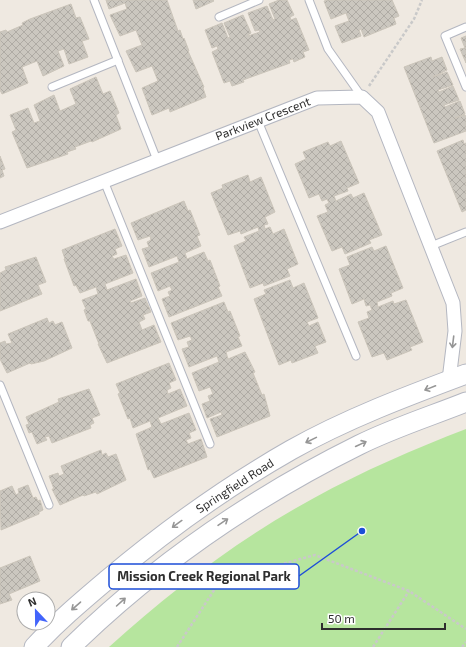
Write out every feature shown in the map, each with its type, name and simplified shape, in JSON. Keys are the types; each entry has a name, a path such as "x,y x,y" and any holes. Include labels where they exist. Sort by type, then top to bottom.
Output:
{"main road":[{"name":"Springfield Road","path":"34,647 52,627 141,551 206,503 292,450 356,418 458,377"},
{"name":"Springfield Road","path":"71,647 147,579 223,522 302,475 361,444 466,402"}],"street":[{"name":"Parkview Crescent","path":"0,222 317,98 362,97"},
{"path":"362,97 378,112 454,303 458,377"},
{"path":"454,303 466,312"}],"lane":[{"path":"94,0 157,160"},
{"path":"219,17 259,0"},
{"path":"309,0 328,49 362,97"},
{"path":"466,27 445,36 466,87"},
{"path":"52,87 118,60"},
{"path":"258,121 356,356"},
{"path":"104,181 210,444"},
{"path":"431,246 466,232"},
{"path":"0,385 49,505"}],"path":[{"path":"362,97 414,19 422,0"},
{"path":"177,647 220,581 315,555 409,591 466,629"},
{"path":"373,647 409,591"},
{"path":"462,647 466,642"}],"green space":[{"path":"466,429 466,647 109,647 182,585 260,530 332,488 408,453"}],"building":[{"path":"106,0 167,0 178,31 180,30 183,39 184,38 188,51 204,87 206,97 170,112 169,108 152,115 142,88 158,81 152,66 136,72 126,51 142,45 136,30 120,36 110,15 127,9 125,3 109,9"},
{"path":"193,0 213,0 214,1 196,9"},
{"path":"279,0 287,0 294,15 290,17 291,20 296,18 309,50 303,52 305,57 294,62 293,59 289,60 290,63 243,80 244,82 232,86 230,81 224,83 212,52 218,49 217,46 212,48 205,30 222,23 228,38 230,37 224,23 243,15 251,33 248,36 260,32 259,30 255,31 248,13 267,6 273,20 275,19 269,4"},
{"path":"392,0 399,16 394,18 396,24 364,37 361,29 359,30 361,36 342,43 335,26 349,21 346,13 331,19 324,1"},
{"path":"71,4 76,18 80,17 89,39 82,41 88,57 69,64 64,49 58,51 64,66 43,76 37,61 22,67 28,83 2,94 0,90 0,32 6,30 7,32 23,25 22,23 30,19"},
{"path":"466,36 466,63 460,49 465,48 461,38"},
{"path":"431,57 432,61 442,57 447,70 433,77 447,72 453,85 438,90 439,92 453,86 459,100 444,105 445,107 460,101 465,114 455,118 465,115 466,117 466,131 434,143 404,67"},
{"path":"96,77 103,94 110,91 119,113 116,115 121,129 92,142 91,141 75,147 76,149 67,152 68,154 27,168 12,132 16,130 10,115 28,108 34,123 40,121 34,105 54,95 60,111 76,104 70,89"},
{"path":"463,140 464,144 466,143 466,210 462,212 437,151"},
{"path":"341,141 359,183 347,188 348,191 334,196 336,201 351,194 353,198 364,193 382,235 369,240 371,243 345,254 342,247 332,251 317,216 328,212 325,205 329,203 327,199 322,201 319,194 309,198 295,164 306,159 303,152 328,142 330,146"},
{"path":"0,156 5,169 2,170 4,176 0,178"},
{"path":"248,175 250,182 261,177 275,212 265,217 268,224 264,225 265,229 270,227 273,234 284,229 298,264 287,269 290,276 264,286 263,283 250,288 234,246 246,241 244,237 259,231 258,227 241,234 240,231 228,235 211,193 223,188 222,185"},
{"path":"184,201 188,211 190,210 200,235 197,236 201,246 185,253 187,259 204,252 208,261 210,260 220,286 218,287 222,296 169,317 162,299 170,296 168,292 172,290 170,286 158,291 151,273 179,262 177,256 149,267 142,249 149,247 147,242 151,240 150,236 138,240 131,223"},
{"path":"115,229 122,246 115,249 117,254 112,256 114,259 126,255 133,273 105,284 107,290 136,279 142,296 130,301 131,303 145,298 151,312 143,315 145,319 139,322 142,330 154,325 161,342 107,363 98,344 90,321 88,321 84,310 86,309 82,300 98,294 96,287 80,293 76,285 74,286 62,250"},
{"path":"386,246 403,288 391,293 392,296 377,302 378,307 393,301 394,304 406,300 423,342 410,347 412,350 387,360 384,353 372,357 358,322 369,318 367,312 372,310 370,305 366,306 364,299 352,304 339,269 350,265 347,257 372,247 374,251"},
{"path":"36,257 46,282 38,285 42,294 0,311 0,273 6,270 5,267"},
{"path":"290,280 293,288 304,283 318,318 307,322 309,326 318,322 326,342 315,346 318,353 292,363 291,360 279,365 254,299 266,294 264,290"},
{"path":"224,302 228,312 230,311 240,336 238,337 242,346 226,352 228,359 245,352 255,372 253,373 262,395 264,394 270,416 217,437 210,419 222,415 221,412 207,418 202,404 210,401 208,396 213,394 210,387 199,391 192,373 219,362 217,356 189,367 182,349 189,347 187,342 192,340 190,336 178,340 171,323"},
{"path":"47,318 49,323 53,321 55,325 62,322 72,348 44,361 30,363 7,373 0,359 0,343 5,341 6,344 12,343 8,334"},
{"path":"169,363 176,380 169,383 171,388 167,390 168,394 180,389 187,406 158,418 161,424 189,413 196,430 189,433 191,438 186,440 188,444 201,439 207,457 154,478 150,469 148,470 136,434 152,427 150,421 133,428 130,418 128,419 118,394 120,393 116,384"},
{"path":"89,389 100,415 92,418 94,423 90,425 91,428 52,443 49,436 45,437 47,440 37,444 32,432 29,433 26,425 29,424 26,417 59,402 58,399"},
{"path":"101,450 102,455 106,453 108,457 116,454 126,480 97,494 96,492 83,495 60,505 52,489 54,489 49,476 58,473 59,476 64,474 61,466"},
{"path":"28,485 33,498 36,497 38,501 40,500 43,510 39,512 39,514 1,530 0,491 12,486 16,495 19,493 18,489"},
{"path":"30,556 40,581 9,594 12,600 0,604 0,568"}],"place":[{"name":"Mission Creek Regional Park","path":"362,531"}]}
